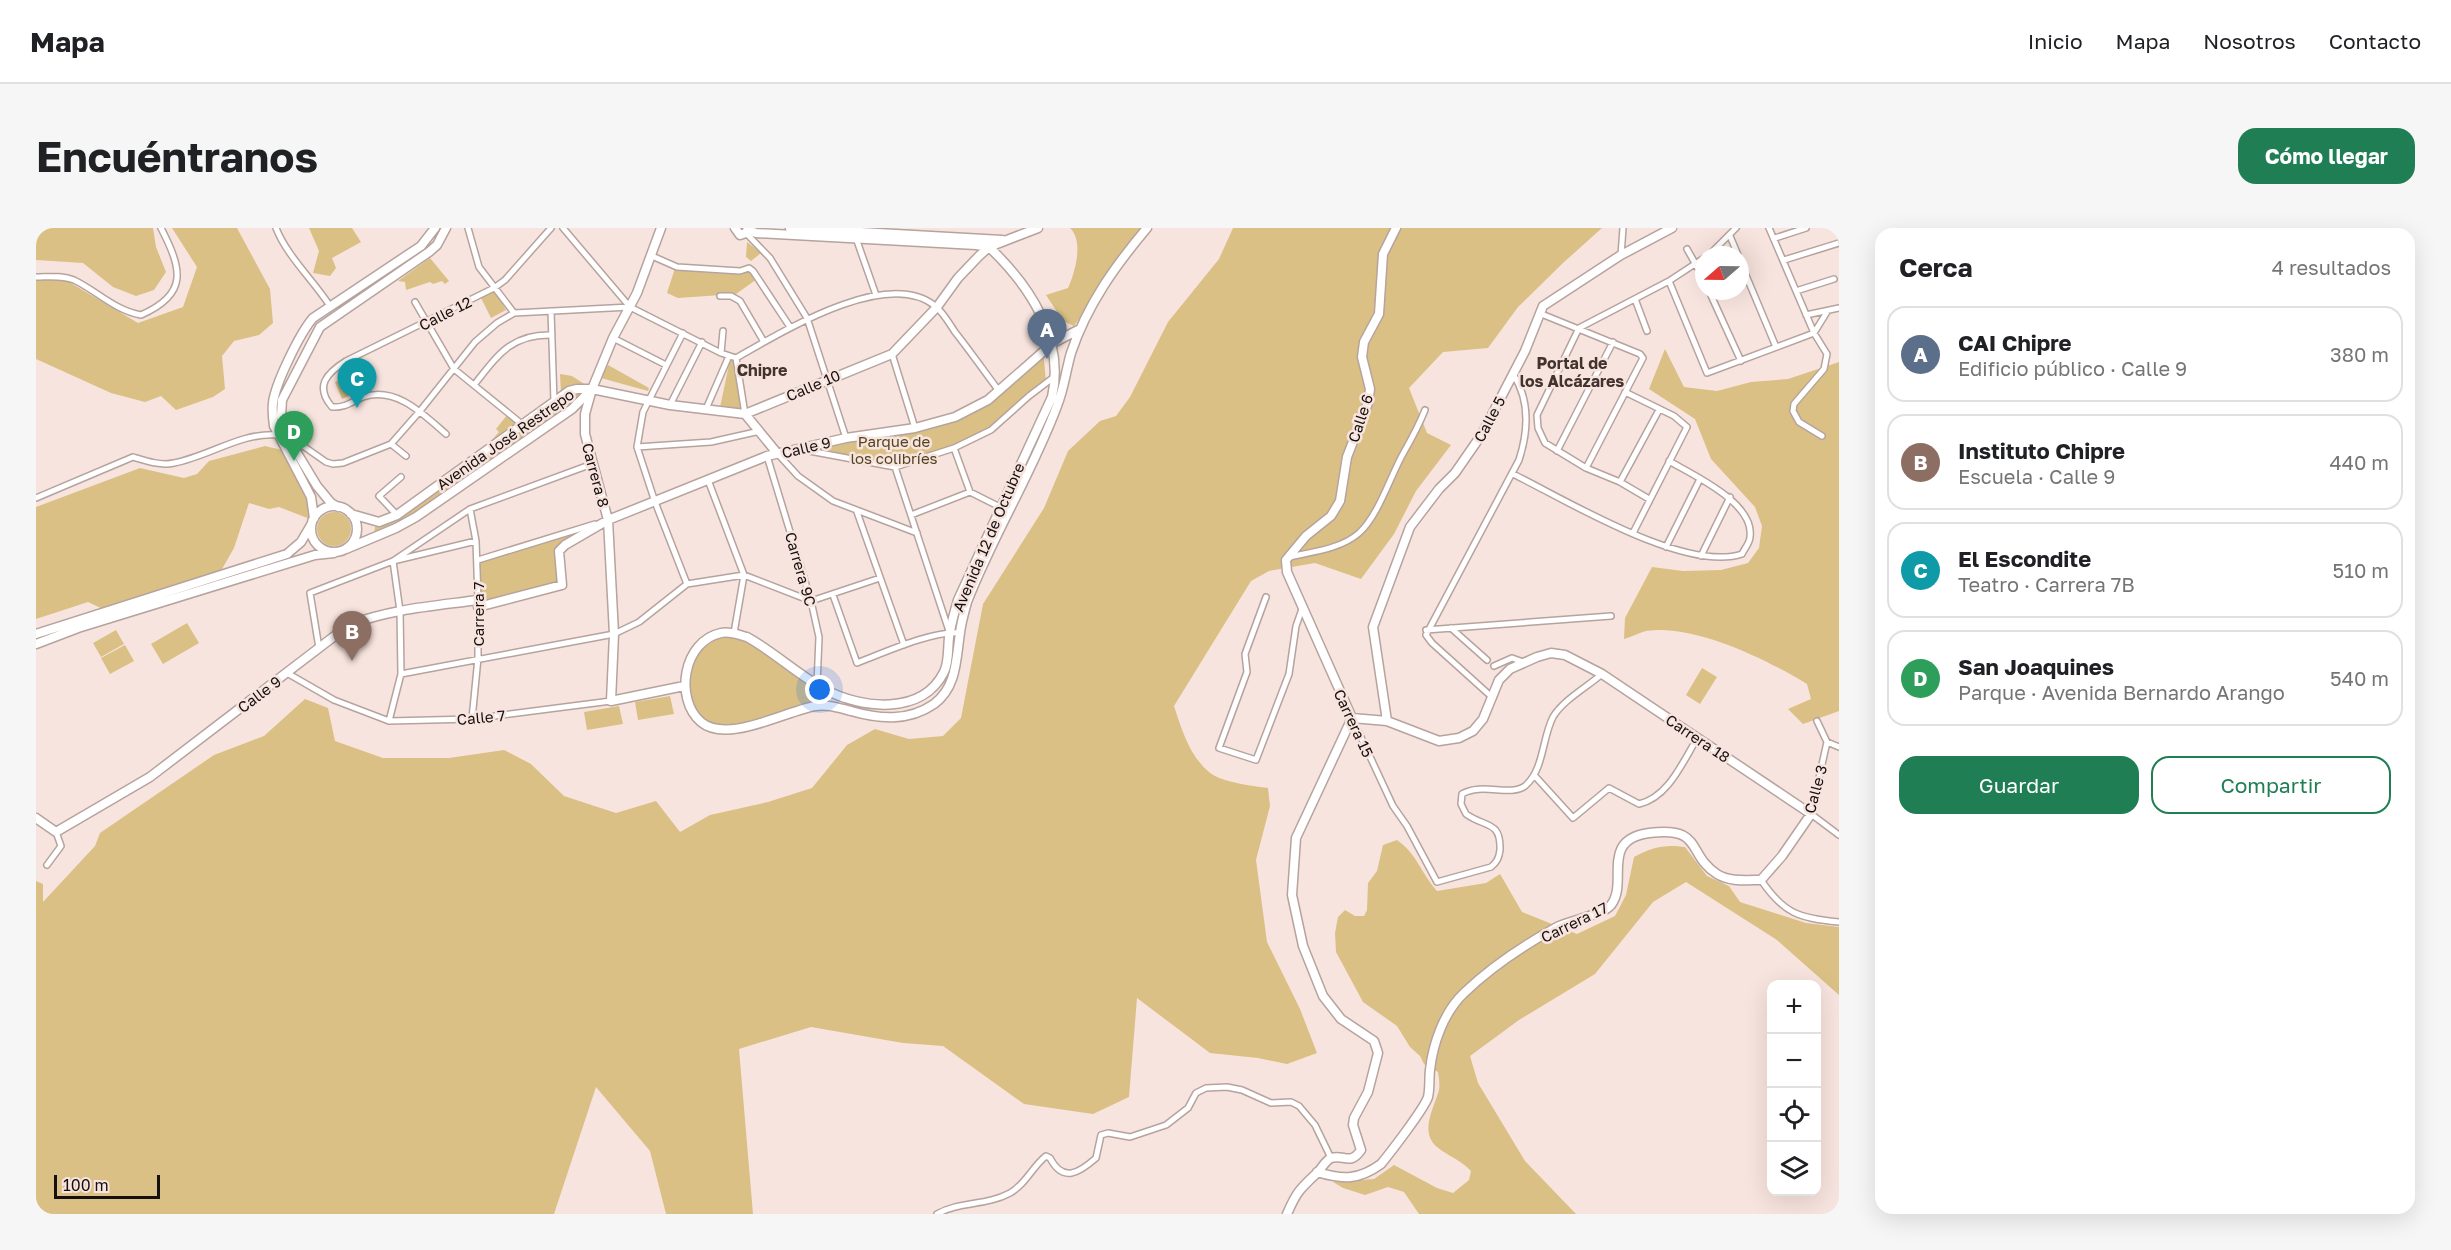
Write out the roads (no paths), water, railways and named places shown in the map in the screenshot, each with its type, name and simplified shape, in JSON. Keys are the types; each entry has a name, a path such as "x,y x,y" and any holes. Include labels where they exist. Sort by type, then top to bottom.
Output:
{"main road":[{"path":"333,552 327,552 316,544 313,538 309,492 272,415 275,391 307,325 330,306 421,246 435,228"},
{"path":"36,644 78,628 315,555 346,549 355,539 357,526 351,514 331,503 281,434 282,400 320,327 429,252 437,244 446,228"},
{"name":"Carrera 8","path":"611,701 614,634 608,520 585,434 585,414 592,389 652,256 661,228"},
{"path":"735,228 737,234 748,230 756,233 956,236 1005,241"},
{"path":"790,228 855,235"},
{"path":"956,236 989,247 1005,241 1015,232 1038,228"},
{"name":"Avenida 12 de Octubre","path":"684,686 695,715 701,722 717,729 742,727 826,705 862,714 890,718 902,717 930,706 942,696 957,666 960,633 967,602 976,578 1057,406 1080,328 1091,304 1119,261 1147,228"},
{"name":"Calle 6","path":"1287,557 1306,536 1331,516 1340,501 1347,457 1368,403 1370,389 1362,357 1364,342 1379,314 1382,298 1379,279 1383,254 1396,228"},
{"name":"Calle 5","path":"1387,721 1373,627 1410,527 1471,452 1526,351 1539,313 1550,300 1621,255 1672,228"},
{"path":"1005,241 1008,265"},
{"name":"Avenida 12 de Octubre","path":"734,633 755,642 827,691 877,704 898,704 914,700 936,684 944,672 958,600 1052,397 1056,376 1053,343 1027,291 1008,265 989,247"},
{"name":"Calle 10","path":"592,389 670,405 745,414 892,354 937,307 958,278 989,247"},
{"name":"Calle 9","path":"56,832 150,777 349,625 372,616 478,603 562,585 559,551 565,545 608,520 777,453 846,438 915,428 956,417 999,391 1053,343 1080,328"},
{"name":"Avenida José Restrepo","path":"351,514 379,522 397,515 569,391 592,389"},
{"name":"Avenida José Restrepo","path":"346,549 396,528 416,516 572,410 592,389"},
{"path":"745,414 777,453"},
{"path":"36,634 287,554 301,542 312,522 324,508 338,507"},
{"name":"Carrera 15","path":"1287,557 1287,572 1352,718"},
{"path":"684,686 688,664 702,644 717,633 734,633"},
{"name":"Carrera 18","path":"1523,662 1551,653 1565,655 1602,674 1811,814"},
{"path":"1287,1214 1300,1188 1331,1158 1346,1160 1357,1156 1361,1150 1353,1125 1368,1092 1378,1053 1374,1041 1341,1019 1312,974 1303,946 1292,895 1296,838 1352,718 1387,721 1439,741 1459,738 1473,731 1483,719 1499,680 1523,662"},
{"name":"Calle 7","path":"611,701 684,686"},
{"name":"Calle 3","path":"1761,880 1782,856 1811,814"},
{"path":"37,820 56,832"},
{"name":"Carrera 17","path":"1317,1172 1349,1179 1360,1176 1381,1164 1428,1098 1430,1067 1439,1029 1463,994 1512,954 1558,926 1610,907 1617,895 1616,870 1621,849 1626,842 1643,834 1666,832 1679,834 1689,838 1702,860 1717,874 1742,880 1761,880"}],"street":[{"path":"36,277 62,277 74,280 119,308 141,315 159,307 173,293 178,273 161,228"},
{"path":"276,228 294,260 315,282 330,306"},
{"path":"468,228 479,267 514,313"},
{"name":"Calle 12","path":"420,411 385,394 362,398 341,408 332,407 325,399 323,386 333,369 346,361 494,288 505,280 550,228"},
{"path":"563,228 630,307 733,357"},
{"path":"1621,255 1623,228"},
{"path":"1719,246 1736,228"},
{"path":"1769,228 1814,333 1827,354 1824,369 1794,404 1793,411 1799,422 1822,436"},
{"path":"1775,238 1806,228"},
{"path":"748,230 770,258 807,318 846,438"},
{"path":"855,235 876,296"},
{"path":"1730,236 1734,246"},
{"path":"1784,260 1839,243"},
{"path":"1687,249 1695,260"},
{"path":"652,256 684,268 740,271 748,268 753,271 790,327"},
{"path":"1649,499 1620,482 1586,468 1545,443 1538,428 1537,415 1579,328 1669,281 1695,264"},
{"path":"1796,291 1834,279"},
{"path":"1669,281 1707,373 1814,333 1827,312"},
{"path":"1749,282 1776,347"},
{"path":"706,410 733,357 807,318 876,296 904,293 919,295 937,307 999,391"},
{"path":"720,296 731,296 740,301 764,342"},
{"path":"1635,299 1647,331"},
{"path":"1713,300 1741,361"},
{"path":"415,302 454,369 523,425"},
{"path":"36,498 133,457 152,463 173,464 262,434 281,434 326,462 343,463 391,444 475,342 497,323 514,313 630,307"},
{"path":"1806,315 1839,308"},
{"path":"551,311 554,403"},
{"path":"1539,313 1613,342 1640,354 1643,358 1586,468"},
{"path":"721,353 723,331"},
{"path":"682,333 648,400 639,428 637,447 654,502 687,584"},
{"path":"474,385 504,350 515,342 534,335 551,335"},
{"path":"613,339 666,365"},
{"path":"670,405 702,342"},
{"path":"1557,451 1613,342"},
{"path":"892,354 915,428"},
{"path":"733,357 745,414"},
{"path":"1493,698 1431,643 1427,638 1426,630 1513,474 1524,442 1524,402 1513,374"},
{"path":"798,448 895,467 954,448 991,430 1029,396 1056,376"},
{"path":"1625,392 1683,422 1686,430 1633,534"},
{"path":"1287,557 1323,550 1359,533 1388,487 1403,453 1414,438 1425,410"},
{"path":"1620,482 1659,410"},
{"path":"420,411 446,434"},
{"path":"637,447 711,442 760,431"},
{"path":"391,444 406,456"},
{"path":"954,448 970,492 1000,507"},
{"path":"777,453 798,476 833,501 917,533"},
{"name":"Carrera 9C","path":"767,456 811,601 819,638 817,685"},
{"path":"1513,474 1633,534 1666,547 1701,556 1732,557 1742,554 1750,538 1749,526 1730,497 1669,461"},
{"path":"393,561 470,509 592,464"},
{"path":"895,467 950,632"},
{"path":"397,515 378,496 401,477"},
{"path":"1666,547 1700,478"},
{"path":"708,480 744,576 734,633"},
{"path":"911,515 970,492"},
{"path":"1701,556 1730,497"},
{"name":"Carrera 7","path":"470,509 478,560 478,658 472,719"},
{"path":"857,512 904,645"},
{"path":"478,560 608,520"},
{"path":"319,648 310,592 393,561 476,541"},
{"path":"389,721 401,674 400,611 393,561"},
{"path":"401,674 614,634 639,622 687,584 744,576 811,601 880,578"},
{"path":"833,595 857,663 904,645 950,632 960,633"},
{"path":"1266,597 1245,654 1247,672 1219,748 1256,760 1289,674 1296,626 1303,607"},
{"path":"1426,630 1611,616"},
{"path":"1451,628 1488,660"},
{"path":"1494,666 1512,658 1523,662"},
{"name":"Calle 7","path":"287,673 334,700 389,721 472,719 611,701"},
{"path":"1602,674 1558,710 1552,718 1534,775 1573,818 1609,788 1639,804 1652,801 1663,792 1698,737"},
{"name":"Carrera 15","path":"1352,718 1393,806 1407,826 1437,882 1491,867 1496,863 1499,855 1498,832 1495,827 1466,814 1461,804 1462,794 1471,788 1518,789 1534,775"},
{"path":"1816,721 1827,742 1839,747"},
{"name":"Calle 3","path":"1811,814 1827,742"},
{"name":"Carrera 18","path":"1811,814 1839,835"},
{"path":"47,865 61,846 56,832"},
{"path":"1761,880 1775,900 1788,911 1805,918 1839,922"},
{"path":"937,1214 948,1207 978,1204 1009,1193 1021,1186 1046,1156 1061,1172 1072,1174 1096,1158 1101,1135 1108,1133 1130,1137 1166,1125 1188,1108 1192,1097 1200,1090 1227,1087 1242,1090 1271,1103 1291,1102 1299,1106 1315,1125 1331,1158"}],"place":[{"name":"CAI Chipre","path":"1047,359"},
{"name":"El Escondite","path":"357,408"},
{"name":"San Joaquines","path":"294,461"},
{"name":"Instituto Chipre","path":"352,661"}],"district":[{"name":"Chipre","path":"762,370"},
{"name":"Portal de los Alcázares","path":"1572,372"}],"park label":[{"name":"Parque de los colibríes","path":"894,450"}]}
